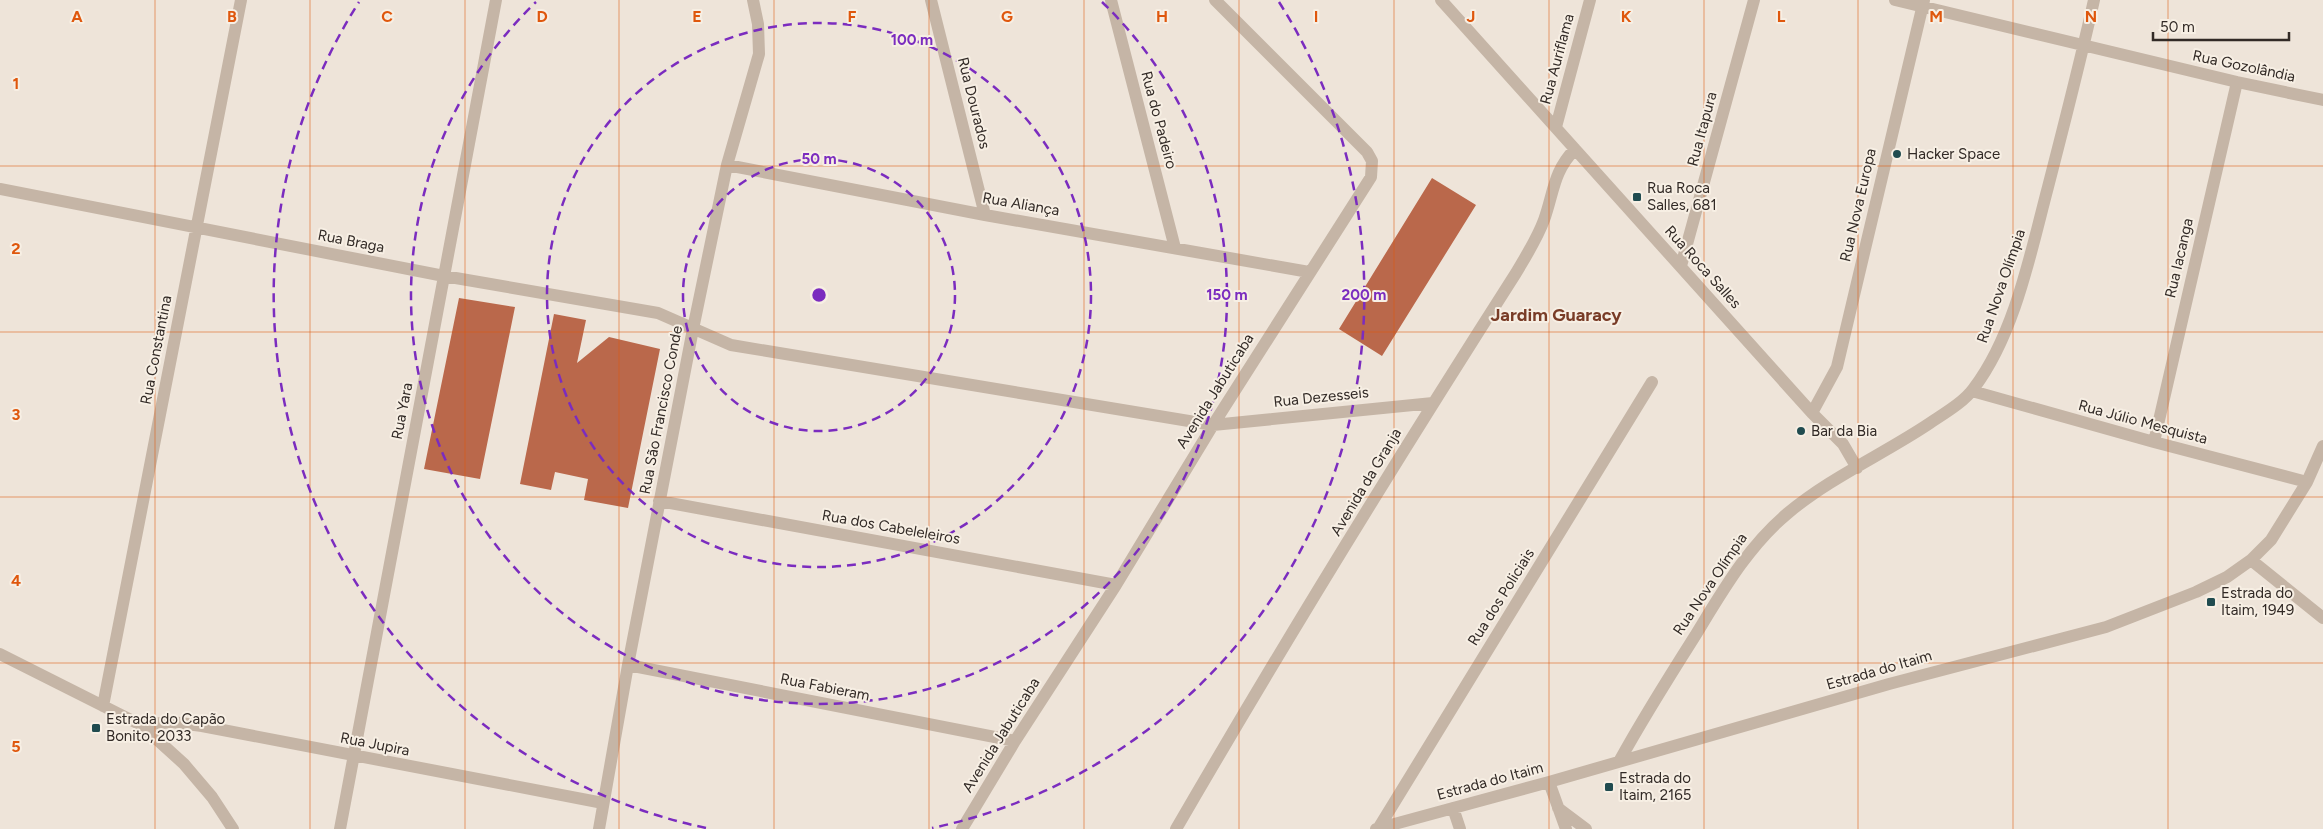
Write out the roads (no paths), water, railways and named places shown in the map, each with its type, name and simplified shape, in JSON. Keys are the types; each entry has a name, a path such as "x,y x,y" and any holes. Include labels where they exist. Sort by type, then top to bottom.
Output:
{"street":[{"name":"Rua Constantina","path":"103,706 241,0"},
{"name":"Rua Yara","path":"340,829 496,0"},
{"name":"Rua São Francisco Conde","path":"599,829 602,803 693,329 728,165 759,54 758,24 753,0"},
{"name":"Rua Dourados","path":"931,0 985,215"},
{"name":"Rua do Padeiro","path":"1111,0 1175,248"},
{"name":"Avenida Jabuticaba","path":"962,829 1015,740 1116,585 1213,425 1371,177 1372,161 1367,152 1214,0"},
{"name":"Rua Roca Salles","path":"1441,0 1812,413 1844,444 1857,468"},
{"name":"Rua Auriflama","path":"1556,126 1590,0"},
{"name":"Rua Itapura","path":"1681,266 1754,0"},
{"name":"Rua Gozolândia","path":"1895,0 1923,3 2084,46 2323,100"},
{"name":"Rua Nova Olímpia","path":"1620,760 1708,614 1739,566 1760,539 1787,513 1817,491 1911,436 1972,391 1988,369 2003,338 2027,269 2094,0"},
{"name":"Rua Nova Europa","path":"1812,413 1836,367 1923,3"},
{"name":"Rua Iacanga","path":"2154,442 2237,82"},
{"name":"Avenida da Granja","path":"1176,829 1248,705 1433,403 1529,252 1543,222 1557,173 1575,149"},
{"name":"Rua Aliança","path":"728,165 985,215 1309,272"},
{"name":"Rua Braga","path":"0,188 444,276 658,314 677,320 693,329"},
{"path":"693,329 731,345 1213,425"},
{"name":"Rua dos Policiais","path":"1377,829 1652,382"},
{"name":"Rua Júlio Mesquista","path":"1972,391 2154,442 2307,482"},
{"name":"Rua Dezesseis","path":"1213,425 1433,403"},
{"name":"Estrada do Itaim","path":"1377,829 1550,782 1620,760 1880,686 2106,626 2196,592 2227,577 2251,560 2271,540 2307,482 2323,446"},
{"name":"Rua dos Cabeleleiros","path":"659,501 1116,585"},
{"path":"2251,560 2323,618"},
{"path":"0,654 141,725 184,764 212,797 233,829"},
{"name":"Rua Fabieram","path":"628,665 1015,740"},
{"name":"Rua Jupira","path":"141,725 172,722 202,726 353,757 602,803"},
{"path":"1550,782 1566,829"},
{"path":"1453,808 1460,829"},
{"path":"1558,808 1586,829"}],"place":[{"name":"Hacker Space","path":"1897,154"},
{"name":"Rua Roca Salles, 681","path":"1637,197"},
{"name":"Bar da Bia","path":"1801,431"},
{"name":"Estrada do Itaim, 1949","path":"2211,602"},
{"name":"Estrada do Capão Bonito, 2033","path":"96,728"},
{"name":"Estrada do Itaim, 2165","path":"1609,787"}],"district":[{"name":"Jardim Guaracy","path":"1556,315"}]}
